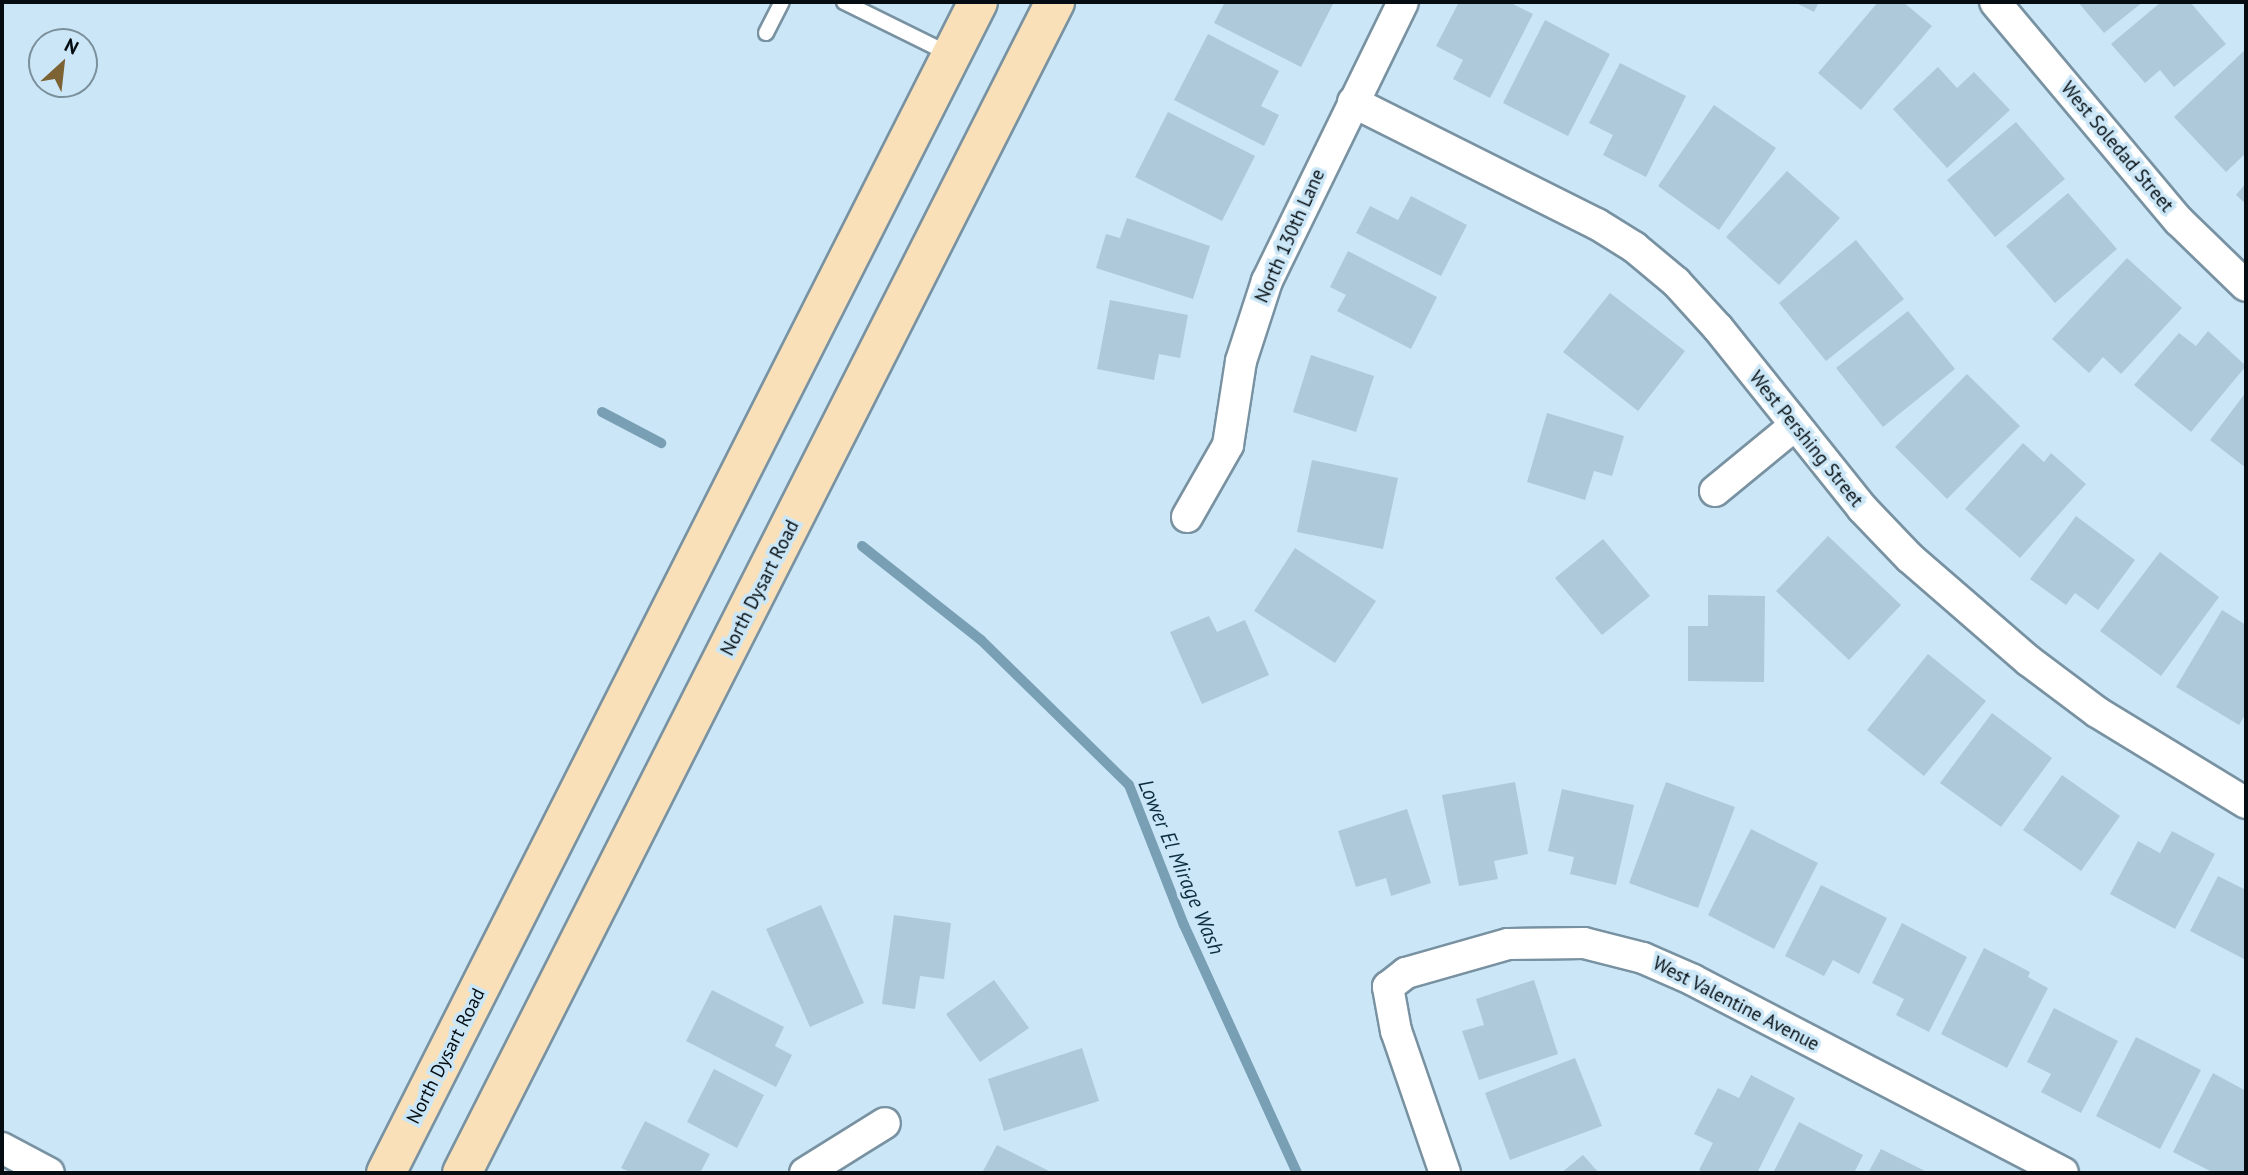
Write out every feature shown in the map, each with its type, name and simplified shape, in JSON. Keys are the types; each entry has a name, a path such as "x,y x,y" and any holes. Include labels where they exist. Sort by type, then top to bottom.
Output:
{"main road":[{"name":"North Dysart Road","path":"386,1173 978,2"},
{"name":"North Dysart Road","path":"462,1173 1055,2"}],"street":[{"name":"North 130th Lane","path":"1187,517 1228,445 1241,361 1267,281 1403,2"},
{"name":"West Soledad Street","path":"1995,2 2179,221 2246,286"},
{"name":"West Pershing Street","path":"1353,102 1597,224 1634,247 1676,282 1718,328 1794,426 1910,558 2029,661 2151,748 2246,803"},
{"path":"1716,491 1794,426"},
{"name":"West Valentine Avenue","path":"1445,1173 1396,1031 1388,987 1406,973 1508,944 1584,943 1643,958 1693,979 2063,1173"},
{"path":"804,1173 885,1122"},
{"path":"2,1148 49,1173"}],"lane":[{"path":"766,33 782,2"},
{"path":"844,2 951,55"}],"building":[{"path":"1225,2 1334,2 1301,67 1214,23"},
{"path":"1459,2 1509,2 1533,14 1490,98 1453,79 1463,60 1436,46"},
{"path":"1794,2 1819,2 1814,12"},
{"path":"1878,2 1903,2 1932,26 1861,110 1818,73"},
{"path":"2078,2 2143,2 2104,33"},
{"path":"2161,2 2190,2 2226,44 2174,87 2160,70 2145,83 2111,44"},
{"path":"1545,20 1610,54 1568,136 1503,103"},
{"path":"1208,34 1279,71 1261,106 1279,115 1264,146 1174,100"},
{"path":"2246,49 2246,153 2226,172 2174,117"},
{"path":"1620,63 1686,96 1646,177 1603,155 1613,135 1589,123"},
{"path":"1938,67 1957,88 1974,72 2010,110 1947,168 1893,109"},
{"path":"1714,105 1776,148 1719,230 1658,186"},
{"path":"1168,112 1255,156 1222,221 1135,177"},
{"path":"2016,122 2065,179 1995,237 1947,180"},
{"path":"1787,171 1840,218 1779,285 1726,237"},
{"path":"2246,183 2246,204 2236,195"},
{"path":"2068,193 2117,249 2055,303 2006,246"},
{"path":"1411,196 1467,225 1441,276 1356,233 1370,206 1398,220"},
{"path":"1127,218 1210,246 1193,299 1096,268 1106,234 1120,238"},
{"path":"1856,240 1904,299 1826,361 1779,303"},
{"path":"1348,251 1437,297 1411,349 1337,311 1346,295 1330,287"},
{"path":"2127,258 2182,308 2121,374 2103,357 2089,373 2052,339"},
{"path":"1610,293 1685,351 1638,411 1563,352"},
{"path":"1110,300 1188,315 1180,358 1159,354 1154,380 1097,369"},
{"path":"1908,311 1955,369 1883,427 1836,368"},
{"path":"2208,331 2246,366 2191,432 2134,385 2179,333 2196,346"},
{"path":"1311,355 1374,376 1356,432 1293,412"},
{"path":"1967,374 2020,426 1947,499 1895,447"},
{"path":"2246,392 2246,468 2210,440"},
{"path":"1547,413 1624,436 1612,476 1594,471 1585,500 1527,482"},
{"path":"2023,443 2044,462 2051,453 2086,484 2020,558 1965,509"},
{"path":"1312,460 1398,478 1383,549 1297,532"},
{"path":"2076,516 2135,560 2098,610 2075,593 2066,605 2030,579"},
{"path":"1828,536 1901,605 1849,660 1776,591"},
{"path":"1603,539 1650,596 1602,635 1555,578"},
{"path":"1295,548 1376,601 1335,663 1254,611"},
{"path":"2160,552 2219,597 2161,676 2100,631"},
{"path":"1708,595 1765,596 1764,682 1688,681 1688,626 1708,626"},
{"path":"2222,610 2246,625 2246,713 2239,725 2176,687"},
{"path":"1209,616 1217,632 1245,620 1269,675 1202,704 1170,632"},
{"path":"1928,654 1986,701 1924,776 1867,730"},
{"path":"1992,713 2052,758 2001,827 1940,783"},
{"path":"2062,775 2120,816 2081,871 2023,830"},
{"path":"1515,782 1528,854 1494,861 1498,879 1459,886 1442,795"},
{"path":"1666,782 1735,807 1698,908 1629,883"},
{"path":"1562,789 1634,805 1616,885 1570,874 1574,857 1548,851"},
{"path":"1407,809 1431,883 1391,896 1386,878 1356,887 1338,831"},
{"path":"1751,829 1818,863 1774,949 1708,915"},
{"path":"2172,831 2215,854 2175,929 2110,894 2138,841 2160,853"},
{"path":"2218,876 2246,890 2246,960 2190,931"},
{"path":"1821,885 1887,918 1859,974 1833,960 1824,976 1785,956"},
{"path":"821,905 864,1003 810,1027 766,929"},
{"path":"894,915 951,923 944,979 920,976 915,1009 882,1004"},
{"path":"1902,923 1967,957 1929,1032 1896,1015 1904,999 1872,983"},
{"path":"1984,948 2030,972 2028,977 2048,988 2007,1068 1941,1034"},
{"path":"994,980 1029,1028 980,1062 946,1014"},
{"path":"1534,980 1558,1054 1479,1080 1462,1031 1484,1025 1476,999"},
{"path":"712,990 784,1027 775,1046 792,1055 776,1087 686,1041"},
{"path":"2054,1008 2118,1041 2081,1113 2041,1092 2051,1074 2027,1062"},
{"path":"2136,1037 2201,1070 2160,1149 2096,1116"},
{"path":"1082,1048 1099,1101 1004,1131 988,1079"},
{"path":"1575,1058 1602,1126 1510,1160 1485,1093"},
{"path":"714,1069 764,1095 737,1148 687,1122"},
{"path":"2213,1073 2246,1091 2246,1173 2214,1173 2173,1152"},
{"path":"1751,1075 1795,1098 1757,1173 1705,1173 1699,1170 1713,1143 1694,1134 1718,1088 1739,1098"},
{"path":"645,1121 710,1154 700,1173 632,1173 621,1168"},
{"path":"1799,1122 1863,1155 1854,1173 1773,1173"},
{"path":"997,1145 1053,1173 982,1173"},
{"path":"1881,1149 1929,1173 1868,1173"},
{"path":"1583,1155 1599,1173 1561,1173"}],"waterway":[{"path":"602,412 661,443"},
{"name":"Lower El Mirage Wash","path":"862,546 981,640 1129,785 1184,925 1297,1173"}]}
